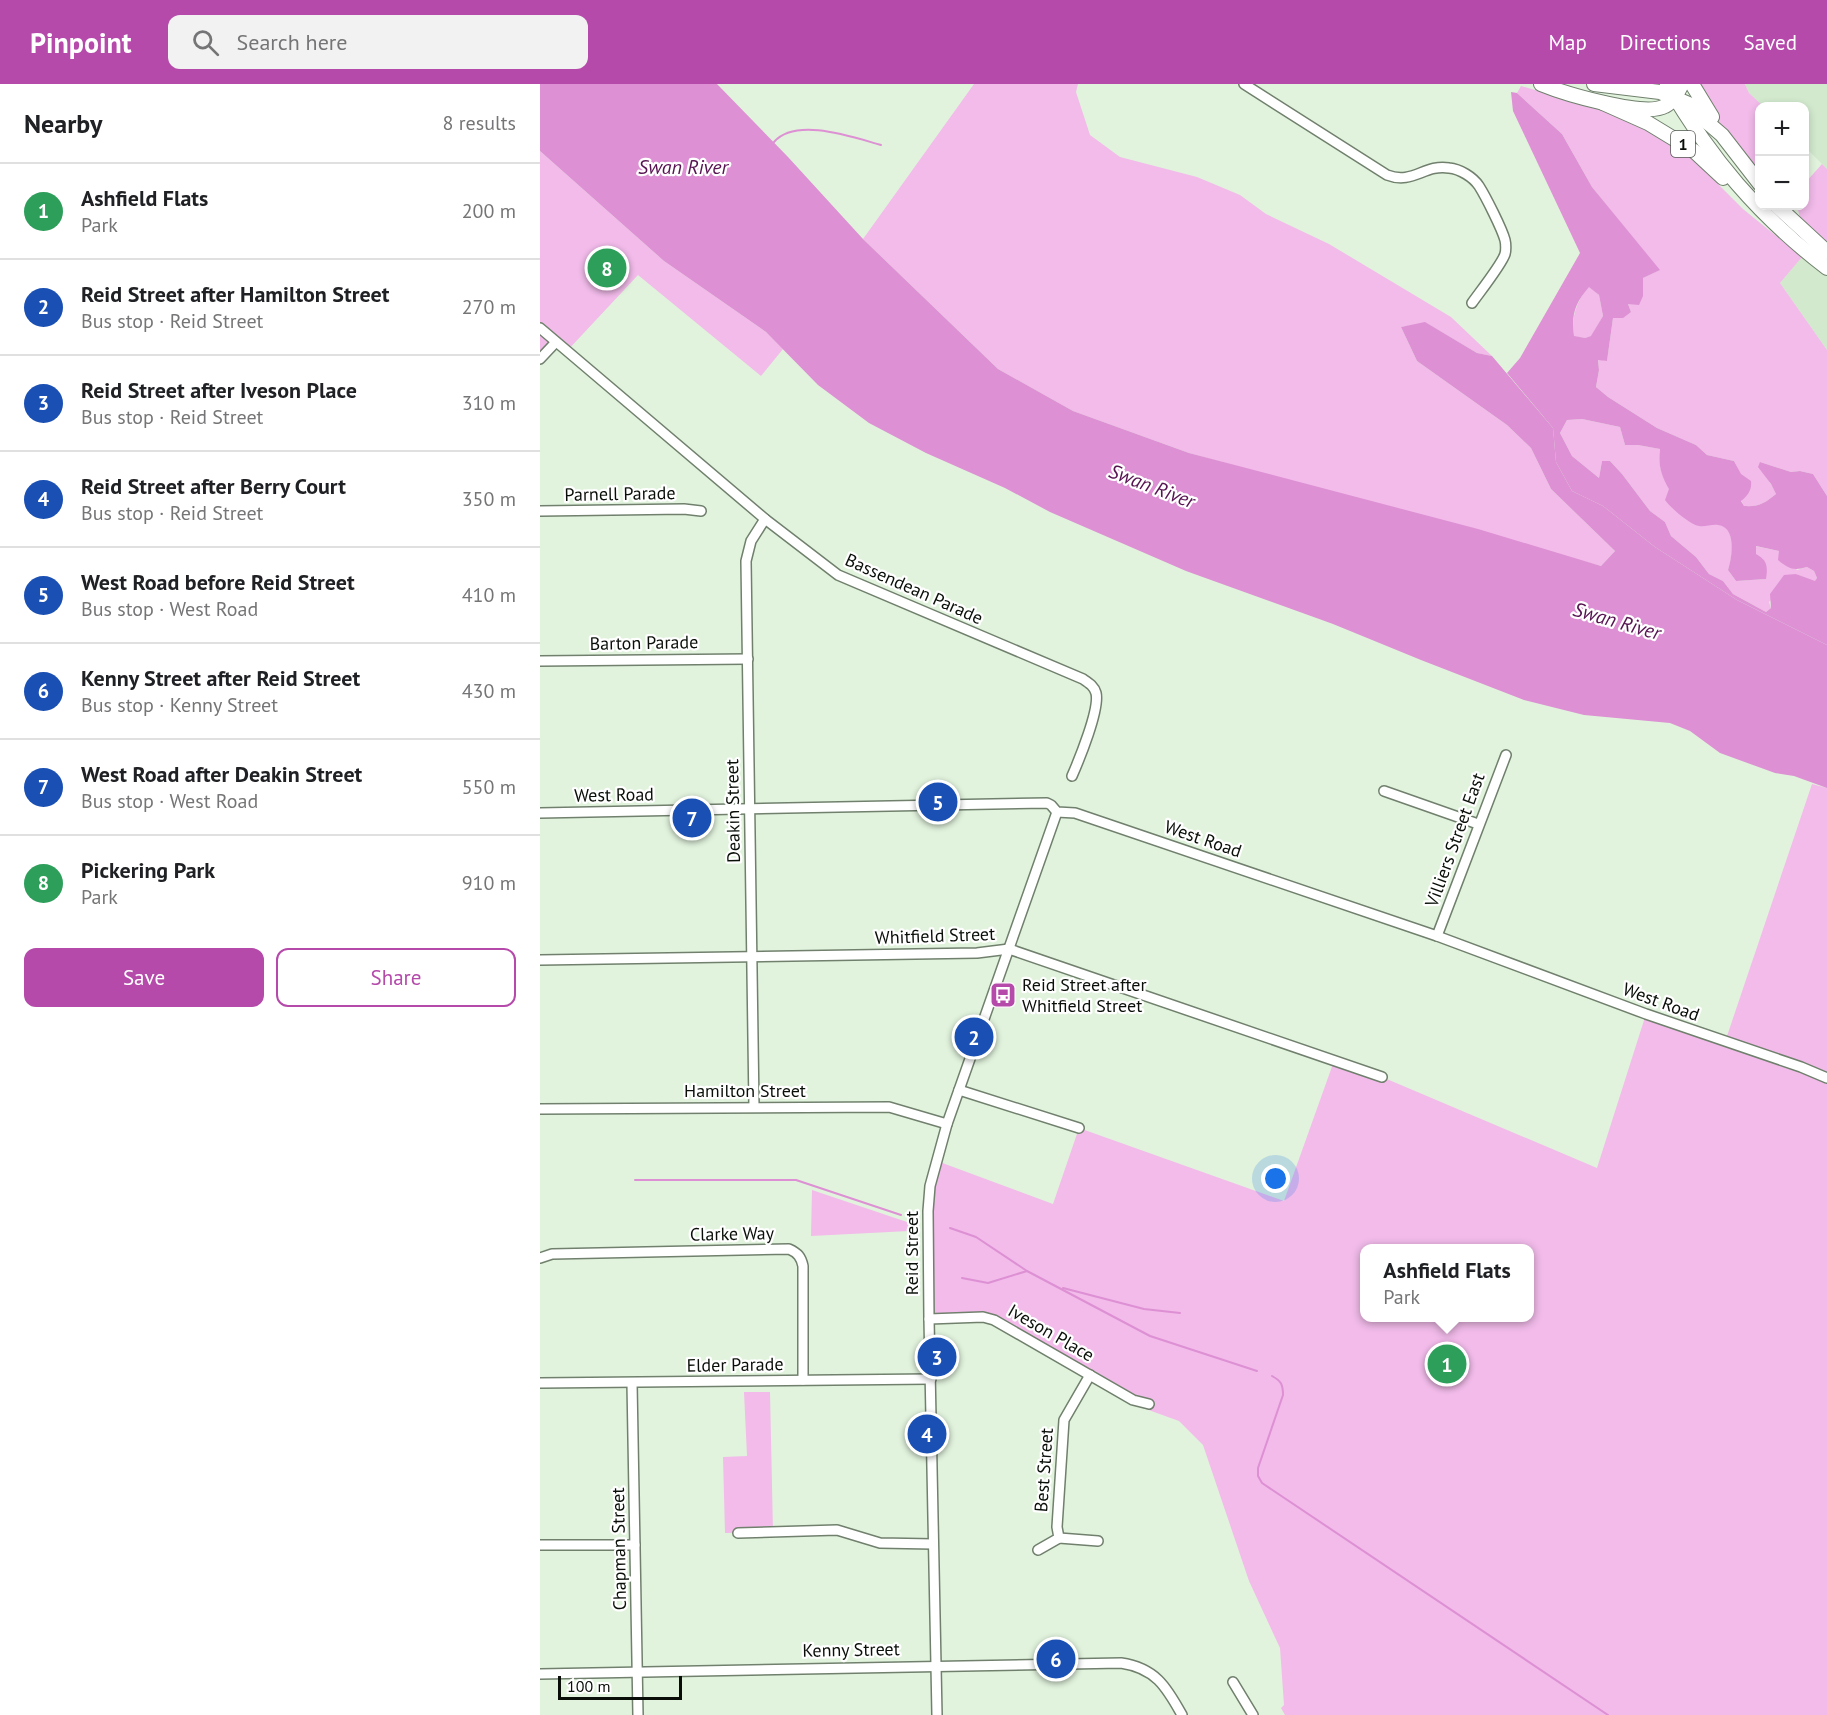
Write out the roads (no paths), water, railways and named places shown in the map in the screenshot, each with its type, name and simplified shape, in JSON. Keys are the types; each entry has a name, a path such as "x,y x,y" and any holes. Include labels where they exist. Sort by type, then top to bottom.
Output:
{"highway":[{"name":"1","path":"1541,84 1603,103 1648,123 1695,151 1752,203"},
{"name":"1","path":"1593,84 1637,86 1675,97 1691,105 1722,135"},
{"path":"1667,84 1708,148 1752,203 1771,222 1827,268"},
{"path":"1603,103 1645,110 1659,109 1675,97 1682,84"},
{"path":"1692,84 1722,135 1755,178"},
{"path":"1781,210 1827,252"}],"street":[{"path":"1244,84 1387,175 1398,179 1412,177 1440,167 1451,168 1469,176 1479,186 1506,242 1505,255 1472,303"},
{"name":"Bassendean Parade","path":"540,328 765,519 825,566 852,582 1091,685 1095,690 1096,705 1072,776"},
{"path":"540,359 556,342"},
{"name":"Parnell Parade","path":"540,511 684,509 700,511"},
{"name":"Deakin Street","path":"754,1107 748,551 765,519"},
{"name":"Barton Parade","path":"540,661 748,659"},
{"name":"Villiers Street East","path":"1437,936 1506,755"},
{"path":"1384,791 1478,824"},
{"name":"West Road","path":"540,813 1041,803 1051,805 1057,812 1075,813 1437,936 1827,1078"},
{"name":"Reid Street","path":"937,1715 929,1318 929,1198 947,1124 1057,812"},
{"name":"Whitfield Street","path":"540,960 977,953 1009,949 1382,1077"},
{"path":"959,1090 1079,1128"},
{"name":"Hamilton Street","path":"540,1109 889,1107 947,1124"},
{"name":"Clarke Way","path":"540,1258 552,1254 789,1249 794,1251 799,1254 803,1266 803,1380"},
{"name":"Iveson Place","path":"929,1318 983,1317 994,1320 1134,1400 1149,1404"},
{"name":"Best Street","path":"1059,1539 1057,1527 1064,1420 1090,1375"},
{"name":"Elder Parade","path":"540,1383 931,1379"},
{"name":"Chapman Street","path":"632,1383 638,1715"},
{"path":"738,1533 837,1530 880,1544 933,1544"},
{"name":"Best Street","path":"1038,1550 1059,1539 1098,1541"},
{"path":"540,1545 635,1545"},
{"name":"Kenny Street","path":"540,1674 1120,1663 1140,1667 1159,1679 1182,1715"},
{"path":"1233,1682 1253,1715"}],"water":[{"name":"Swan River","path":"540,84 717,84 863,239 998,369 1073,411 1189,453 1478,529 1601,566 1615,551 1551,489 1531,448 1507,425 1417,361 1401,327 1425,322 1477,353 1492,356 1553,428 1556,462 1572,491 1603,506 1655,547 1737,600 1827,645 1827,788 1794,776 1775,773 1720,753 1690,731 1670,723 1584,715 1524,700 1333,624 1186,571 1050,512 869,423 818,385 766,332 664,261 540,151"}],"waterway":[{"path":"774,142 784,135 810,130 840,134 881,145"},
{"path":"635,1180 796,1180 901,1215"},
{"path":"950,1228 976,1237 1027,1271 1150,1336 1257,1371"},
{"path":"962,1278 988,1283 1027,1271"},
{"path":"1063,1288 1144,1309 1180,1313"},
{"path":"1272,1376 1281,1383 1283,1395 1258,1468 1258,1476 1262,1483 1608,1715"}],"place":[{"name":"Pickering Park","path":"607,268"},
{"name":"West Road before Reid Street","path":"938,802"},
{"name":"West Road after Deakin Street","path":"692,818"},
{"name":"Reid Street after Whitfield Street","path":"1003,995"},
{"name":"Reid Street after Hamilton Street","path":"974,1037"},
{"name":"Reid Street after Iveson Place","path":"937,1357"},
{"name":"Ashfield Flats","path":"1447,1364"},
{"name":"Reid Street after Berry Court","path":"927,1434"},
{"name":"Kenny Street after Reid Street","path":"1056,1659"}]}
